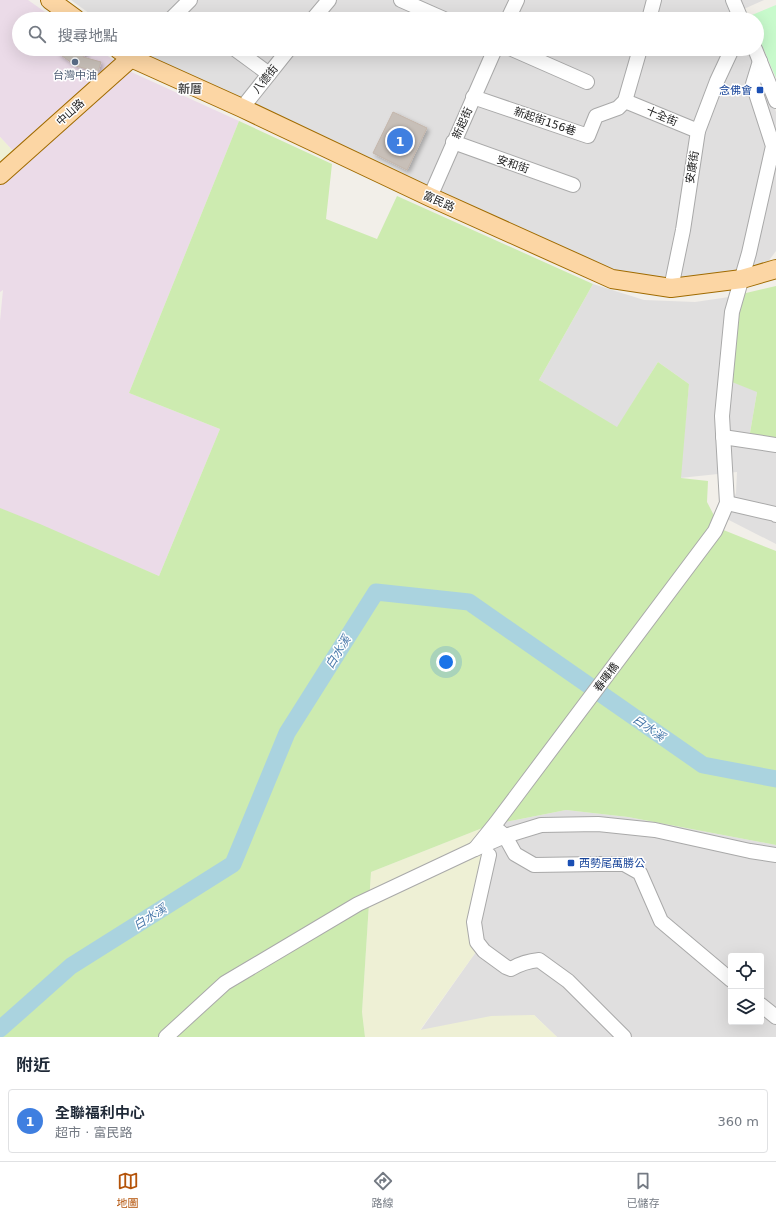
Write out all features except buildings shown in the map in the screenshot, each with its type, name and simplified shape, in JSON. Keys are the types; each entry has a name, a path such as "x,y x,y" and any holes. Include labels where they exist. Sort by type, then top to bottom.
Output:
{"main road":[{"path":"50,0 66,12"},
{"name":"中山路","path":"0,175 126,56"},
{"name":"富民路","path":"138,56 242,108 430,197 612,278 671,288 742,279 776,269"}],"street":[{"path":"178,12 190,0"},
{"path":"320,12 329,0"},
{"path":"400,0 428,12"},
{"path":"511,12 517,0"},
{"path":"651,12 654,0"},
{"path":"733,0 738,12"},
{"path":"245,56 269,74"},
{"name":"八德街","path":"242,108 283,56"},
{"name":"新起街","path":"430,197 492,56"},
{"path":"528,56 587,82"},
{"path":"625,101 638,56"},
{"name":"安康街","path":"671,288 683,230 698,131 717,81 729,56"},
{"path":"757,56 776,101"},
{"path":"757,56 753,84 772,146 750,253 732,312 722,416 727,503 776,515"},
{"name":"新起街156巷","path":"473,97 588,136 596,116 618,108 625,101"},
{"name":"十全街","path":"625,101 698,131"},
{"name":"安和街","path":"453,142 573,185"},
{"path":"723,437 776,445"},
{"name":"春暉橋","path":"475,849 715,531 727,503"},
{"path":"496,823 499,831 505,836 515,854 534,865 624,864 640,873 661,922 728,978"},
{"path":"166,1037 225,983 358,904 475,849 505,836 540,825 598,824 655,830 750,851 776,855"},
{"path":"489,855 474,922 477,942 484,951 506,967 512,969 520,963 539,960 568,981 624,1037"},
{"path":"764,1007 776,1017"}],"shaded area":[{"path":"0,0 28,0 45,12 12,12 12,56 108,56 129,71 239,121 129,393 220,429 159,576 0,509 0,321 3,290 0,292 0,164 14,152 0,137"},
{"path":"71,0 764,0 737,12 87,12"},
{"path":"148,56 754,56 776,112 776,251 764,267 666,283 617,275 158,63"},
{"path":"593,284 644,300 695,302 729,297 757,392 750,433 776,442 776,544 725,518 736,493 737,472 680,478 689,384 658,362 617,428 539,380"},
{"path":"566,810 628,817 776,845 776,1037 557,1037 534,1015 420,1031 478,949 476,883 485,836 490,825"}],"green space":[{"path":"776,5 776,78 764,50 764,12 759,12"},
{"path":"239,121 332,164 326,219 377,239 397,196 593,284 539,380 617,427 658,362 689,384 681,478 708,481 707,502 721,529 776,551 776,845 628,817 566,810 490,825 371,872 362,1012 365,1037 0,1037 0,508 159,576 220,429 129,393"},
{"path":"0,137 14,152 0,164"},
{"path":"776,286 776,442 750,433 757,392 722,378 729,297"},
{"path":"490,825 485,836 476,883 478,949 420,1030 491,1016 534,1015 557,1037 365,1037 362,1012 371,872"}],"waterway":[{"name":"白水溪","path":"0,1029 71,966 233,864 287,733 376,592 469,602 703,765 776,779"}],"place":[{"name":"台灣中油","path":"75,62"},
{"name":"念佛會","path":"760,90"},
{"name":"全聯福利中心","path":"400,141"},
{"name":"西勢尾萬勝公","path":"571,863"}],"district":[{"name":"新厝","path":"190,89"}]}
